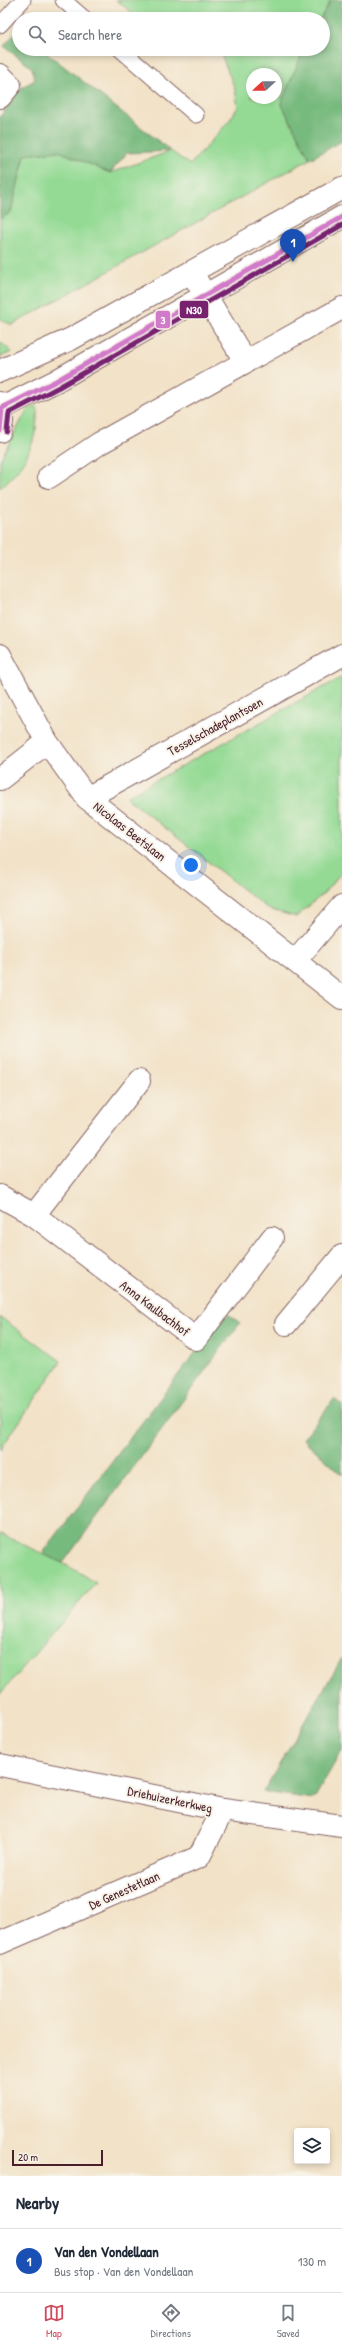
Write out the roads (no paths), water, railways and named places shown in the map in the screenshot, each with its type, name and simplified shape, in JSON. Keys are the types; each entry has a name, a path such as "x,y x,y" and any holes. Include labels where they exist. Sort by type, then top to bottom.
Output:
{"street":[{"path":"0,371 71,339 192,273 342,188"},
{"path":"0,431 1,406 56,381 342,217"},
{"path":"192,273 204,296 245,362"},
{"path":"49,477 100,443 342,308"},
{"name":"Tesselschadeplantsoen","path":"87,798 342,655"},
{"name":"Nicolaas Beetslaan","path":"0,656 47,742 87,798 342,998"},
{"path":"0,779 47,742"},
{"path":"295,962 342,906"},
{"path":"34,1215 139,1081"},
{"name":"Anna Kaulbachhof","path":"0,1196 34,1215 196,1339 272,1238"},
{"path":"286,1324 342,1256"},
{"name":"Driehuizerkerkweg","path":"0,1765 223,1810 342,1826"},
{"name":"De Genestetlaan","path":"0,1943 199,1857 223,1810"}],"lane":[{"path":"0,25 23,0"},
{"path":"63,0 77,12"},
{"path":"128,56 196,115"}],"place":[{"name":"Van den Vondellaan","path":"293,262"}]}
